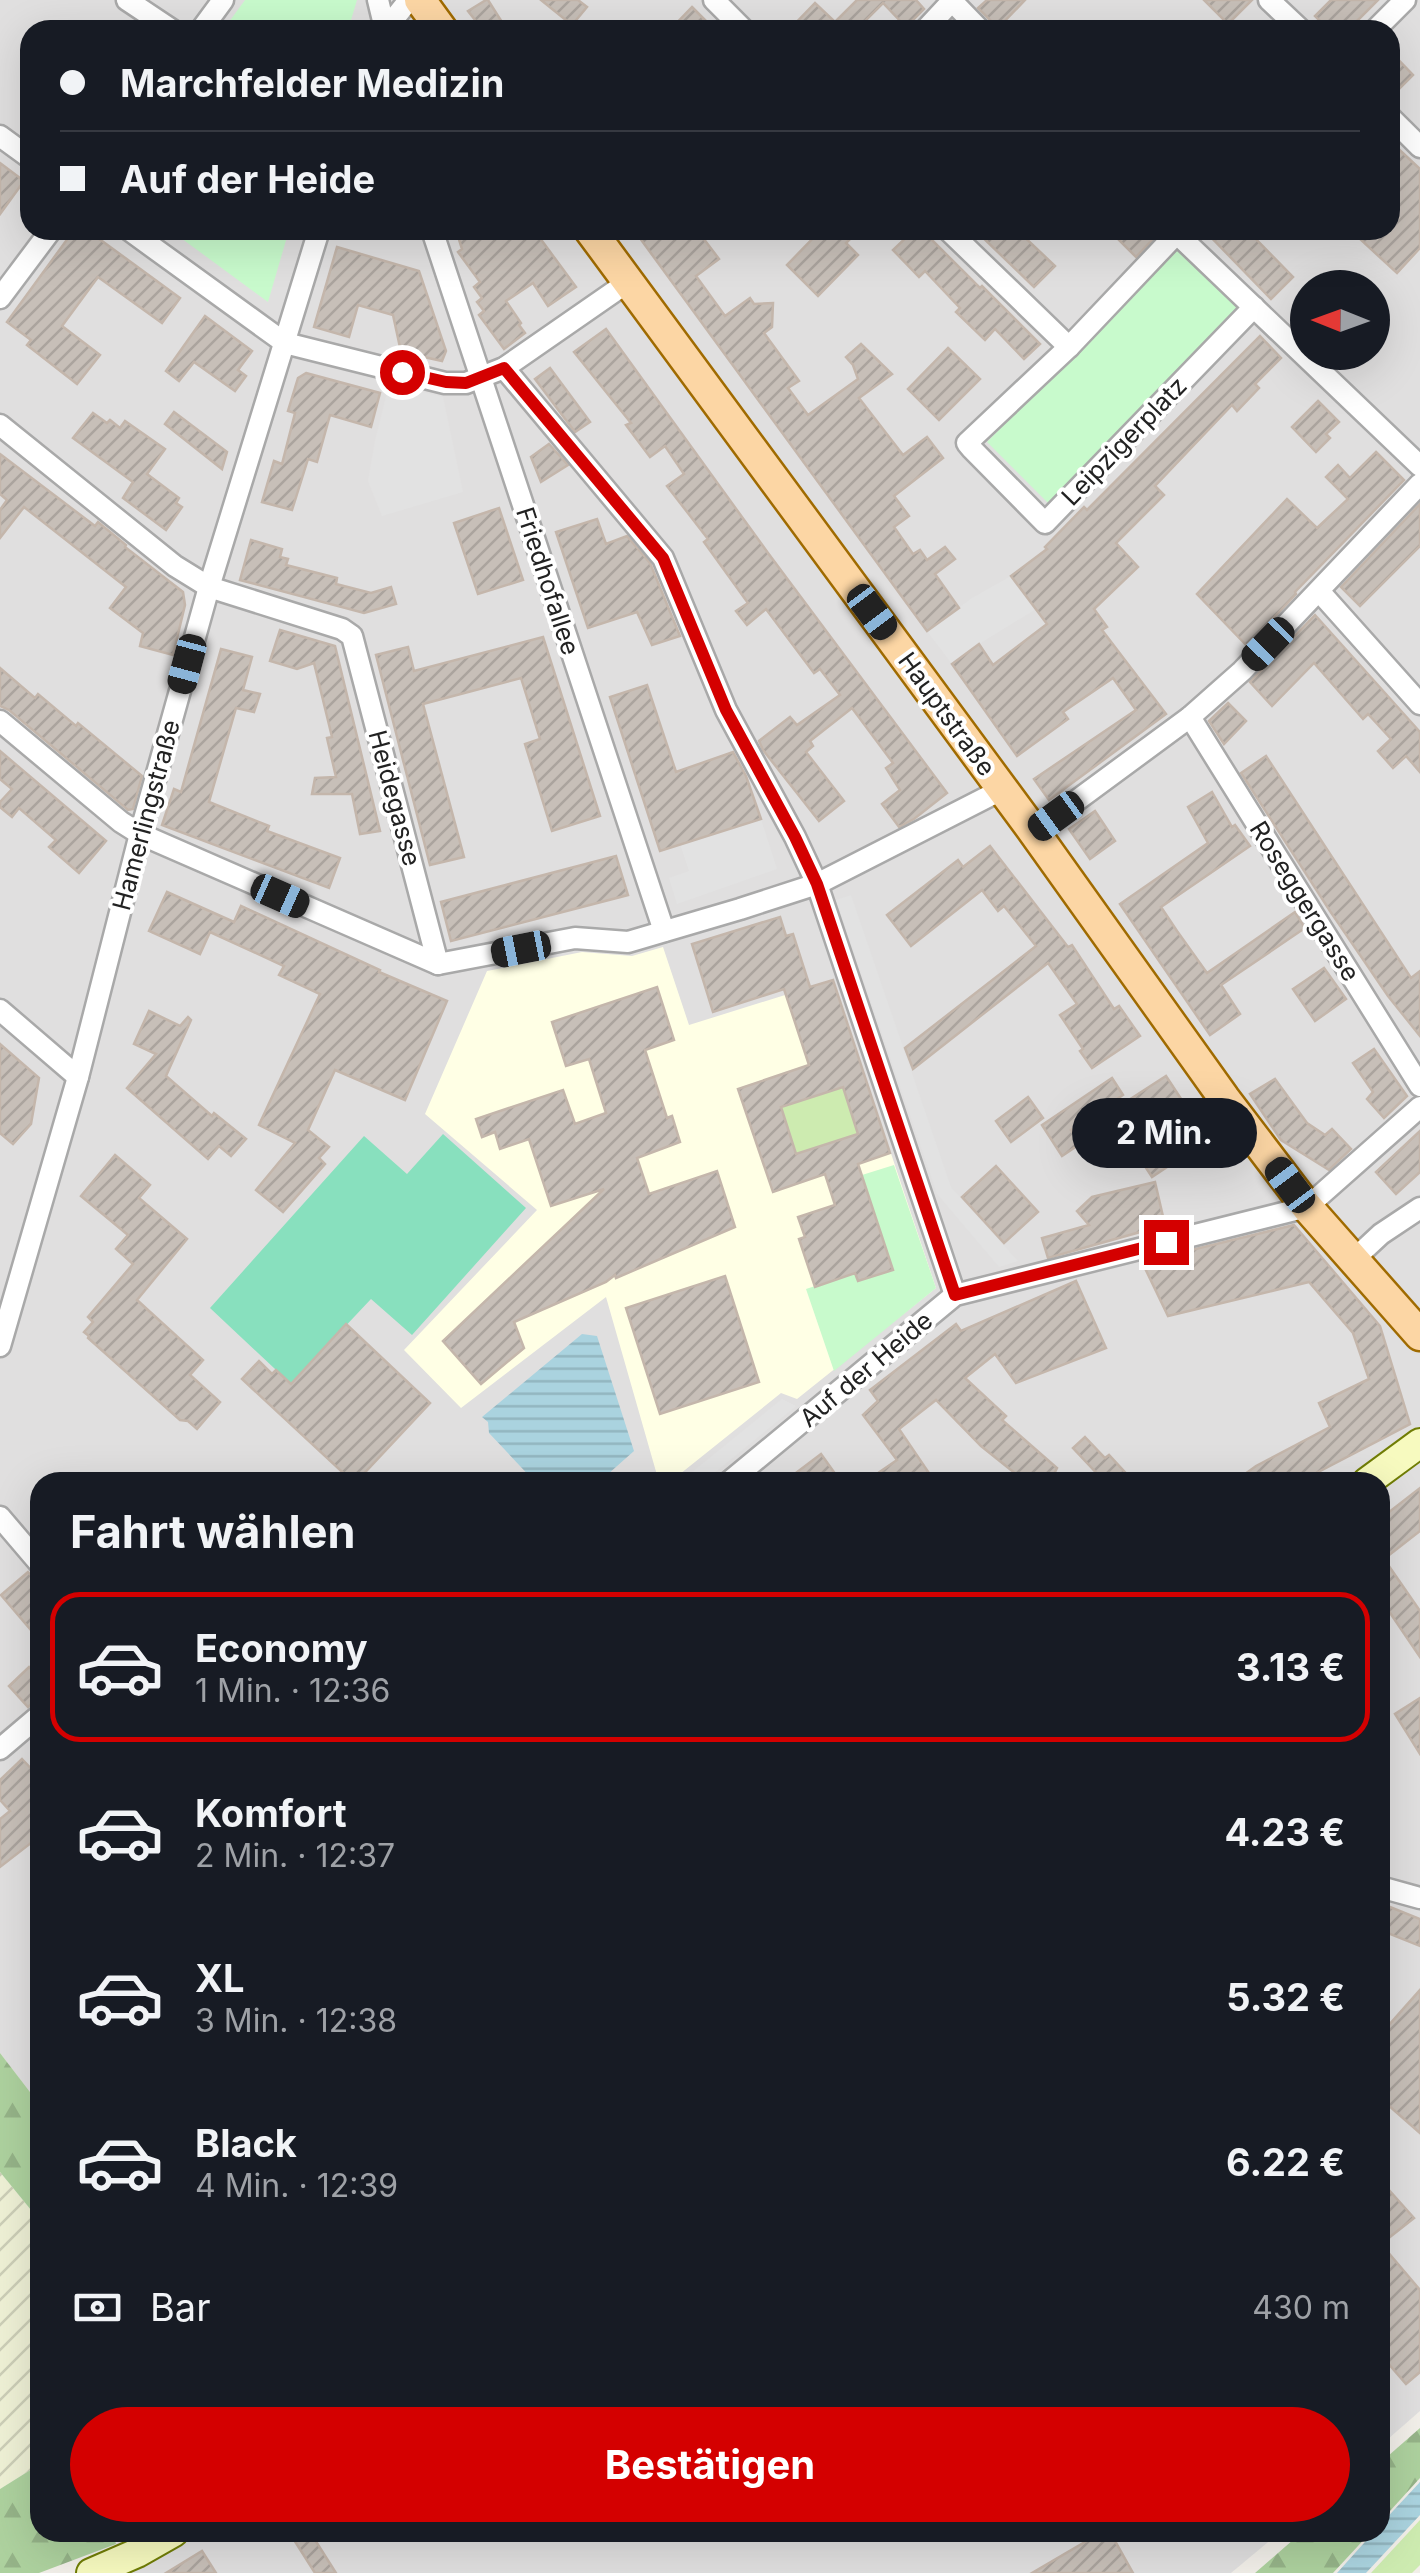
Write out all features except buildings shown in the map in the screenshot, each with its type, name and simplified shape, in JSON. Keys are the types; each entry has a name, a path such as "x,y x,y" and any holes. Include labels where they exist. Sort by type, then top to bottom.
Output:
{"main road":[{"name":"Hauptstraße","path":"597,240 1003,789 1224,1098 1307,1208 1420,1335"},
{"path":"1382,1472 1420,1444"},
{"path":"91,2573 156,2542"}],"street":[{"path":"127,0 157,20"},
{"path":"208,20 223,0"},
{"path":"393,20 410,0"},
{"path":"714,0 734,20"},
{"path":"935,20 952,0 971,20"},
{"path":"1270,0 1291,20"},
{"path":"1386,20 1405,0"},
{"path":"1400,127 1420,146"},
{"path":"0,298 44,240"},
{"path":"143,240 285,343 446,382 466,383 504,368 628,282"},
{"name":"Hamerlingstraße","path":"0,1346 7,1296 78,1077 208,587 316,240"},
{"name":"Friedhofallee","path":"435,240 664,931"},
{"path":"958,240 1069,347 1169,240"},
{"path":"1186,240 1420,466"},
{"name":"Leipzigerplatz","path":"1069,347 967,443 1044,523 1254,308"},
{"path":"504,368 663,558 726,710 817,884 955,1295"},
{"path":"0,425 176,566 208,587"},
{"path":"1034,832 1190,717 1242,671 1420,484"},
{"name":"Heidegasse","path":"208,587 350,634 354,640 438,964"},
{"path":"1318,591 1420,704"},
{"name":"Roseggergasse","path":"1190,717 1420,1086"},
{"path":"0,721 140,834 438,964 575,938 628,942 817,884 1003,789"},
{"path":"0,1010 78,1077"},
{"path":"1307,1208 1420,1107"},
{"name":"Auf der Heide","path":"741,1472 955,1295 1307,1208"},
{"path":"1352,1260 1381,1234 1420,1208"},
{"path":"0,1517 30,1552"},
{"path":"0,1749 30,1724"},
{"path":"1390,1890 1420,1898"}],"shaded area":[{"path":"0,0 1420,0 1420,2411 1390,2437 1390,1472 30,1472 30,2092 0,2053"},
{"path":"389,384 443,397 463,492 382,516 368,481"},
{"path":"1011,576 1036,609 952,664 927,631"},
{"path":"761,819 777,869 677,904 669,878 689,871 680,844"},
{"path":"851,895 951,1187 1018,1261 999,1267 937,1194 836,900"},
{"path":"663,947 689,1025 833,980 936,1288 797,1399 781,1393 682,1472 656,1472 606,1297 461,1408 404,1350 537,1210 425,1114 487,971 582,952 632,956"},
{"path":"782,1399 796,1406 715,1472 692,1472"},
{"path":"0,2172 30,2209 30,2470 0,2489"},
{"path":"1268,2542 1231,2573 112,2573 116,2544"}],"green space":[{"path":"245,0 357,0 351,20 230,20"},
{"path":"184,240 286,240 268,302"},
{"path":"1181,247 1243,309 1050,505 987,442"},
{"path":"843,1087 858,1134 796,1154 781,1107"},
{"path":"443,1134 526,1208 412,1335 371,1299 291,1384 210,1308 364,1136 407,1174"},
{"path":"894,1165 936,1288 834,1371 806,1289 855,1273 858,1281 892,1270 862,1175"},
{"path":"0,2053 30,2092 30,2209 0,2172"},
{"path":"1420,2428 1420,2478 1390,2511 1390,2454"},
{"path":"30,2470 30,2542 116,2544 39,2573 0,2573 0,2489"},
{"path":"1420,2520 1420,2565 1412,2573 1371,2573"},
{"path":"1290,2542 1362,2542 1333,2573 1255,2573"}],"water":[{"path":"582,1334 597,1336 634,1451 610,1472 526,1472 489,1433 488,1422 482,1417"},
{"path":"1420,2482 1420,2515 1366,2573 1337,2573 1365,2542 1390,2542 1390,2514"}],"route":[{"path":"402,372 466,383 504,368 663,558 726,710 817,884 955,1295 1166,1242"}]}
